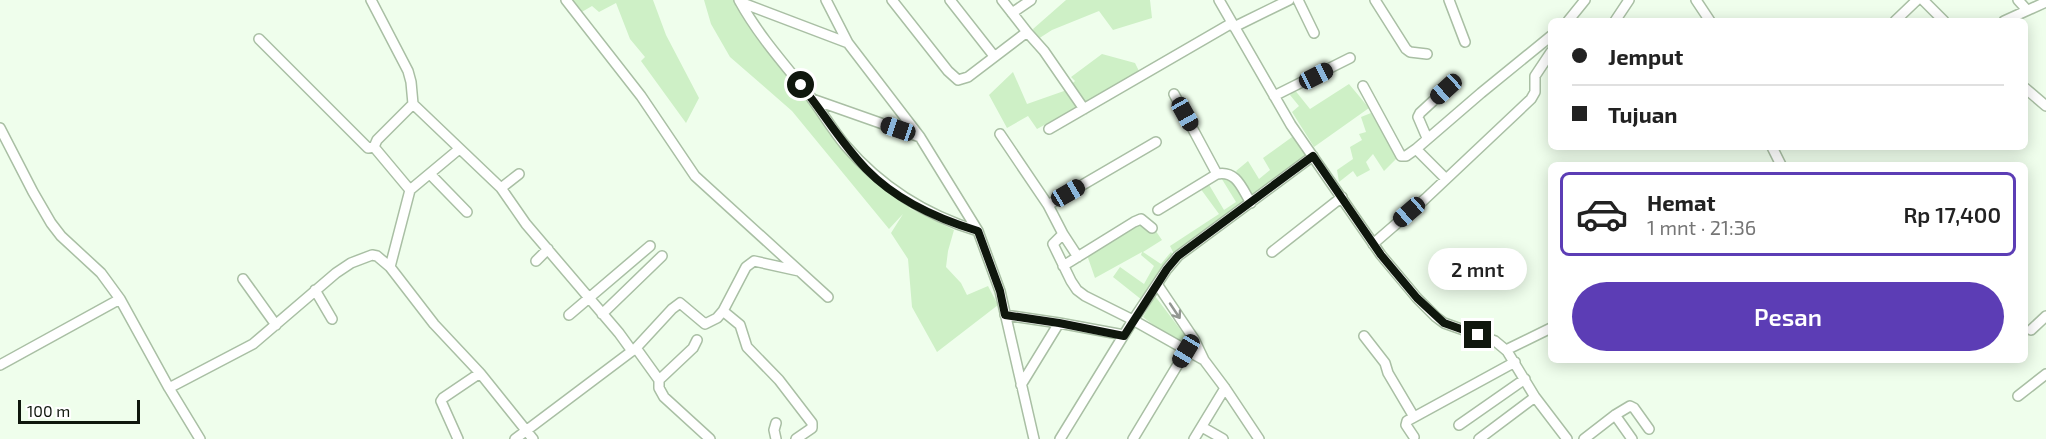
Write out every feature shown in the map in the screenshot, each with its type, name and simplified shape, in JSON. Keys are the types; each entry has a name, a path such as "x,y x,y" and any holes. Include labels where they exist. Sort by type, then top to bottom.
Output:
{"street":[{"path":"371,0 408,71 413,104 458,150 501,188 526,224 659,380 659,388 664,397 707,438"},
{"path":"566,0 641,96 695,176 828,297"},
{"path":"826,0 848,43 920,137 978,231 1000,291 1034,439"},
{"path":"892,0 948,71 958,80 968,77 1027,32"},
{"path":"950,0 994,56"},
{"path":"1002,0 1044,51 1084,110"},
{"path":"1012,13 1031,0"},
{"path":"1219,0 1274,96 1373,244 1417,298 1436,317 1444,323 1495,341 1506,350 1535,397 1568,439"},
{"path":"1049,129 1233,25 1289,0"},
{"path":"1298,0 1314,33"},
{"path":"1375,0 1406,50 1427,54"},
{"path":"1570,18 1585,0"},
{"path":"1617,18 1629,0"},
{"path":"1696,0 1708,18"},
{"path":"1898,18 1917,0"},
{"path":"1923,0 1941,18"},
{"path":"2018,0 2027,10"},
{"path":"740,1 848,43"},
{"path":"740,1 761,35 845,145 867,170 919,207 978,231"},
{"path":"1452,1 1466,42"},
{"path":"2010,18 2046,2"},
{"path":"1363,86 1401,156 1406,156 1548,38"},
{"path":"259,39 368,148 374,147"},
{"path":"1373,244 1531,99 1535,92 1535,76 1548,56"},
{"path":"1274,96 1350,58"},
{"path":"1427,138 1418,117 1446,89"},
{"path":"2028,91 2046,106"},
{"path":"1174,94 1218,174"},
{"path":"812,99 920,137"},
{"path":"374,147 377,140 413,104"},
{"path":"0,128 51,223 61,236 101,273 120,299 200,439"},
{"path":"1000,134 1048,205 1078,257"},
{"path":"1048,205 1156,142"},
{"path":"374,147 410,190"},
{"path":"1416,149 1446,179"},
{"path":"390,267 410,190 458,150"},
{"path":"1060,439 1133,320 1178,256 1313,156"},
{"path":"1158,210 1218,174 1226,172 1234,176 1251,203"},
{"path":"430,174 467,212"},
{"path":"501,188 519,174"},
{"path":"1272,252 1342,197"},
{"path":"1063,266 1141,219 1152,228"},
{"path":"1064,234 1053,244 1077,290 1204,360"},
{"path":"569,315 650,246"},
{"path":"536,261 548,249"},
{"path":"169,388 253,344 336,273 365,256 377,256 390,267 434,324 480,373 533,439"},
{"path":"602,314 662,256"},
{"path":"515,439 634,350 678,304 682,304 705,324 717,318 723,311 746,267 754,261 802,271"},
{"path":"243,279 276,325"},
{"path":"1157,284 1194,339 1204,360 1259,439"},
{"path":"315,290 332,318"},
{"path":"0,364 120,299"},
{"path":"723,311 740,325 747,347 779,380 812,423 812,428 796,439"},
{"path":"1005,315 1124,336"},
{"path":"2031,330 2046,316"},
{"path":"1021,385 1059,323"},
{"path":"1506,350 1548,329"},
{"path":"1364,336 1384,363 1414,417"},
{"path":"1133,439 1194,339"},
{"path":"659,380 693,348 697,340"},
{"path":"1414,437 1405,423 1515,362"},
{"path":"458,439 441,401 480,373"},
{"path":"2018,396 2046,374"},
{"path":"1460,425 1525,379"},
{"path":"1194,439 1225,388"},
{"path":"1479,439 1535,397"},
{"path":"1584,439 1615,415 1632,406 1648,429"},
{"path":"1615,415 1632,439"},
{"path":"776,423 774,430 776,439"},
{"path":"1202,426 1223,439"}],"green space":[{"path":"569,0 653,0 666,35 699,98 686,123 641,61 645,57 630,39 616,3 599,12 592,6 580,13"},
{"path":"704,0 742,0 828,123 887,187 887,191 911,205 909,208 954,230 946,267 961,283 967,295 988,286 998,305 937,352 912,307 908,259 891,233 903,214 889,229 792,111 730,57 711,24"},
{"path":"1066,0 1150,0 1152,18 1113,30 1099,11 1052,30 1038,39 1033,29"},
{"path":"1102,54 1135,63 1140,73 1037,129 1028,116 1007,128 989,95 1013,72 1027,104 1064,91 1075,81 1071,77"},
{"path":"1349,84 1369,108 1314,147 1292,112 1299,106 1290,95 1294,89 1310,109"},
{"path":"1371,113 1397,158 1384,171 1373,154 1366,162 1370,170 1357,177 1353,171 1339,182 1337,170 1353,159 1350,147 1362,140 1359,134 1366,132 1361,117"},
{"path":"1299,132 1313,153 1252,197 1236,171 1248,161 1259,179 1270,170 1263,158"},
{"path":"1226,173 1247,203 1174,254 1170,246 1219,214 1200,188 1208,183 1224,210 1236,202 1220,176"},
{"path":"1144,214 1162,240 1143,252 1161,264 1171,252 1174,256 1142,300 1113,277 1120,267 1144,284 1154,266 1141,255 1142,252 1095,278 1087,255"},
{"path":"1155,296 1186,337 1182,347 1143,317"}],"route":[{"path":"801,85 845,145 867,170 898,195 919,207 978,231 1000,291 1005,315 1124,336 1167,269 1178,256 1313,156 1381,255 1417,298 1444,323 1478,335"}]}
